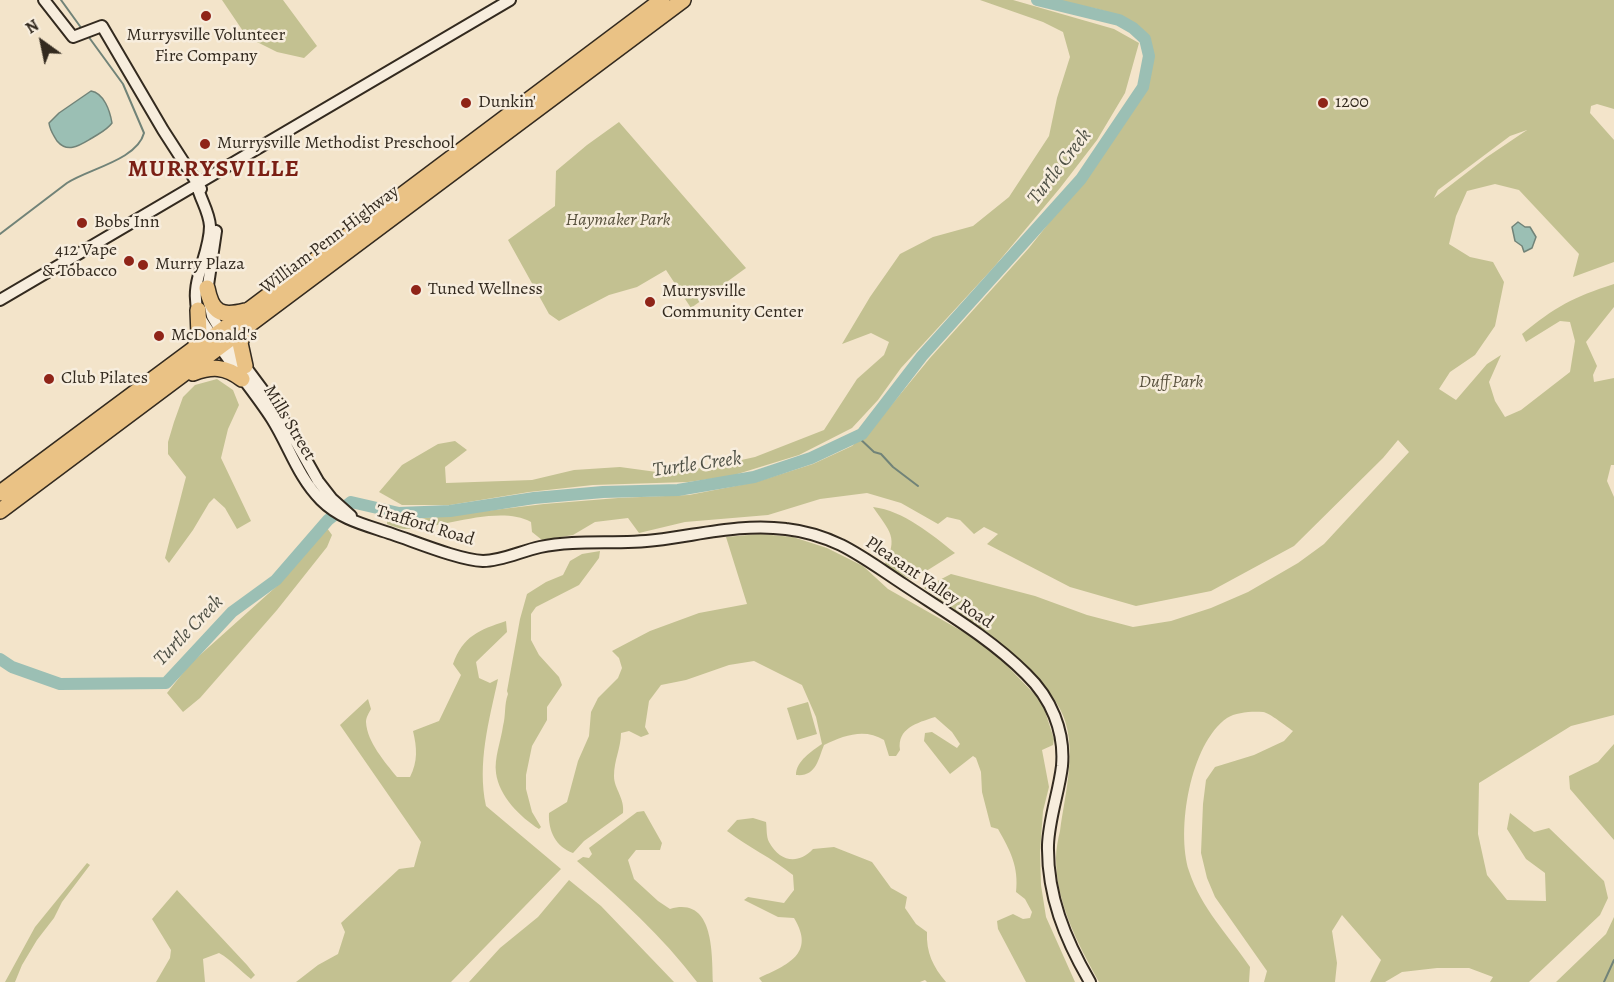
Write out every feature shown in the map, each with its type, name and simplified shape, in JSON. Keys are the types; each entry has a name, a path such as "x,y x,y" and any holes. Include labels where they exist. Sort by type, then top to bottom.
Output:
{"highway":[{"name":"William Penn Highway","path":"0,511 179,378 249,310 662,0"},
{"name":"William Penn Highway","path":"0,494 195,348 220,340 245,328 683,0"},
{"path":"440,183 451,166 454,156"},
{"path":"207,288 212,304 219,312 231,314 249,310"},
{"path":"195,348 199,335 198,310"},
{"path":"179,378 214,367 244,373 240,343 245,328"},
{"path":"71,459 72,451 86,440 99,420"},
{"path":"30,489 40,475 52,465 55,454"}],"main road":[{"path":"44,0 77,36 97,28 211,204 216,224 207,288 210,312 220,340"},
{"path":"0,300 510,0"},
{"path":"197,185 210,224 196,286 198,310 204,325 220,340"},
{"name":"Mills Street","path":"220,340 244,373 279,412 334,506 347,516"},
{"name":"Trafford Road","path":"347,516 358,523 483,561"},
{"name":"Pleasant Valley Road","path":"483,561 555,545 655,540 752,527 789,529 842,545 957,619 1028,675 1056,716 1061,734 1062,767 1050,829 1049,870 1060,923 1090,982"}],"green space":[{"path":"222,0 283,0 317,46 304,58 277,52 247,37"},
{"path":"980,0 1013,0 1114,29 1139,43 1125,93 1097,140 1060,188 994,267 901,368 878,400 852,428 799,455 731,476 688,482 593,485 529,492 450,505 402,505 379,492 402,465 438,444 455,441 467,450 445,467 446,483 532,480 574,470 620,467 664,473 714,466 755,457 824,430 857,379 884,355 889,342 871,333 842,344 870,297 900,254 933,237 973,226 1009,197 1049,136 1057,98 1070,57 1063,32 1043,22"},
{"name":"Duff Park","path":"1055,0 1614,0 1614,109 1597,104 1591,106 1590,113 1614,140 1614,262 1573,277 1579,254 1519,190 1495,184 1467,191 1456,216 1449,244 1470,257 1493,262 1504,282 1495,326 1475,355 1450,372 1439,389 1456,400 1487,364 1501,355 1489,382 1495,401 1505,417 1521,410 1570,372 1575,341 1570,322 1560,321 1526,342 1522,334 1565,304 1614,284 1614,307 1586,342 1597,366 1593,375 1594,382 1614,378 1614,465 1611,465 1607,481 1614,497 1614,715 1571,726 1479,783 1478,834 1487,875 1507,900 1546,901 1545,873 1526,859 1507,829 1510,813 1534,832 1549,828 1604,881 1608,898 1600,915 1529,982 1490,982 1493,977 1469,968 1437,968 1402,972 1385,982 1370,982 1381,960 1342,915 1332,931 1337,963 1335,982 1264,982 1267,971 1215,897 1207,878 1201,853 1206,780 1215,767 1254,755 1284,741 1293,731 1266,713 1254,712 1240,713 1227,718 1214,730 1204,747 1189,789 1184,833 1185,854 1194,884 1208,909 1250,967 1249,982 1099,982 1070,923 1057,875 1056,851 1070,753 1066,723 1060,709 1049,691 1018,658 980,627 924,588 951,574 1035,596 1087,615 1133,627 1171,621 1211,608 1248,592 1298,563 1324,544 1409,452 1398,440 1383,458 1294,546 1211,591 1136,606 1070,587 987,544 998,534 984,527 974,534 960,520 947,517 938,524 901,503 867,493 820,499 768,515 685,522 639,533 628,518 595,522 573,535 542,540 532,532 531,522 518,517 486,516 403,529 387,524 387,518 418,519 544,504 689,495 756,482 813,464 852,446 875,425 930,358 1029,248 1079,185 1145,91 1152,56 1151,45 1146,34 1125,18","holes":["1527,130 1487,157 1434,198 1438,190 1510,136"]},
{"name":"Haymaker Park","path":"619,122 746,268 691,308 666,270 637,287 609,295 559,321 549,314 508,240 555,206 556,171"},
{"path":"217,379 233,390 239,405 228,429 221,458 251,521 237,529 225,508 214,498 169,563 165,558 186,477 168,454 168,442 183,397 195,385"},
{"path":"873,507 906,518 955,553 912,580 884,566 891,548 891,535"},
{"path":"327,528 332,535 327,547 277,610 200,698 183,712 167,693 190,664 278,585"},
{"path":"760,534 793,537 827,548 863,566 888,589 988,646 1042,702 1054,739 1053,745 1042,750 1049,787 1043,811 1040,852 1041,885 1046,917 1075,982 1026,982 998,929 997,921 1013,914 1023,919 1030,918 1032,912 1025,899 1016,892 1015,867 1006,844 998,829 991,827 982,792 981,772 976,758 973,756 950,774 924,741 925,733 932,732 957,748 960,744 952,732 935,717 915,724 902,736 900,750 896,756 889,756 884,740 877,736 854,734 839,738 824,745 818,762 812,770 803,775 796,775 802,761 822,744 816,717 802,685 754,661 729,665 686,680 661,685 649,701 645,727 649,734 641,737 629,731 621,733 614,776 623,813 584,841 573,853 562,847 554,837 549,813 567,802 578,761 589,736 591,712 598,698 618,678 622,668 619,658 612,651 650,631 699,613 747,604 726,537"},
{"path":"600,551 599,558 579,585 536,607 531,614 531,640 539,655 559,677 562,685 547,707 547,720 532,746 526,775 526,789 532,812 541,827 539,829 511,805 501,790 496,773 520,619 527,594 563,575 570,561 582,554"},
{"path":"506,621 507,632 476,662 479,678 490,683 498,679 483,758 486,806 561,869 451,982 296,982 318,965 338,954 345,932 341,923 399,869 414,867 421,842 340,725 368,699 371,709 366,722 373,744 397,777 410,777 416,754 413,731 439,721 461,675 453,664 457,654 473,635"},
{"path":"808,702 817,734 797,740 787,708"},
{"path":"1614,744 1614,840 1570,789 1569,776 1598,762"},
{"path":"644,811 662,843 660,850 636,850 628,860 634,879 670,909 684,907 695,911 703,919 711,943 713,982 697,982 640,918 577,861 583,857 589,858 592,854 589,848 637,812"},
{"path":"753,818 766,822 767,835 773,849 789,859 801,857 813,849 834,847 872,862 891,888 907,897 905,908 916,924 927,932 931,959 946,982 927,982 925,980 920,982 762,982 759,978 795,957 802,941 794,918 778,917 744,900 748,897 784,903 794,890 793,875 727,831 737,820"},
{"path":"87,863 90,865 37,940 15,982 5,982 35,927"},
{"path":"569,880 601,906 674,982 469,982 500,948 538,917"},
{"path":"177,890 247,965 255,975 251,979 219,953 203,959 205,982 156,982 170,958 171,950 152,919"},
{"path":"1614,917 1614,982 1556,982 1606,934"}],"water":[{"path":"91,91 96,92 103,99 112,123 108,128 79,145 70,148 61,145 49,123 59,113"},
{"path":"1518,222 1525,227 1530,227 1536,237 1532,248 1524,252 1522,246 1515,241 1512,227"}],"waterway":[{"path":"61,0 82,29"},
{"name":"Turtle Creek","path":"0,659 12,667 60,684 166,683 232,612 276,580 328,520 351,502 399,513 450,511 534,498 603,492 678,490 754,477 811,458 862,434 922,356 1081,179 1143,87 1149,56 1145,39 1133,28 1119,20 1037,0"},
{"path":"0,234 67,183 122,157 140,142 144,133 123,84 88,36"},
{"path":"857,436 918,486"},
{"path":"1604,982 1614,960"}],"place":[{"name":"Murrysville Volunteer Fire Company","path":"206,16"},
{"name":"Dunkin'","path":"466,103"},
{"name":"1200","path":"1323,103"},
{"name":"Murrysville Methodist Preschool","path":"205,144"},
{"name":"Bobs Inn","path":"82,223"},
{"name":"412 Vape & Tobacco","path":"129,261"},
{"name":"Murry Plaza","path":"143,265"},
{"name":"Tuned Wellness","path":"416,290"},
{"name":"Murrysville Community Center","path":"650,302"},
{"name":"McDonald's","path":"159,336"},
{"name":"Club Pilates","path":"49,379"}],"district":[{"name":"MURRYSVILLE","path":"214,170"}]}
